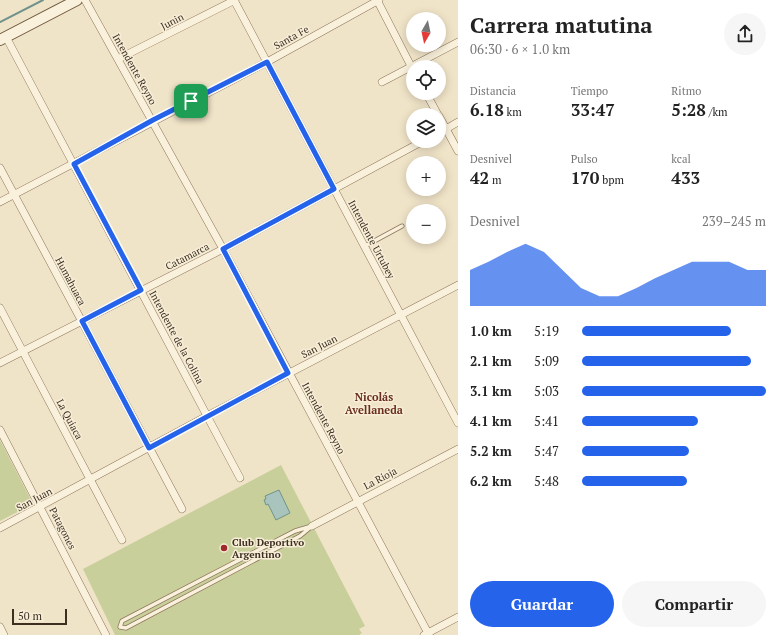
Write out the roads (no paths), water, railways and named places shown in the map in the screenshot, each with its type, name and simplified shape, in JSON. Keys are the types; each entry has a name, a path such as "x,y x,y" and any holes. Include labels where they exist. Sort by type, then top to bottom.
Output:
{"main road":[{"path":"3,39 77,0"}],"street":[{"name":"Intendente Reyno","path":"85,0 153,120 223,249 427,634"},
{"name":"Junin","path":"118,59 234,0"},
{"name":"Intendente Urtubey","path":"234,0 458,423"},
{"name":"Santa Fe","path":"0,202 74,164 153,120 267,62 378,0"},
{"path":"378,0 408,60"},
{"name":"Intendente de la Colina","path":"3,39 74,164 240,478"},
{"path":"426,60 458,42"},
{"path":"382,82 406,71"},
{"path":"458,122 446,129 458,152"},
{"name":"Catamarca","path":"0,363 223,249 410,148"},
{"name":"Humahuaca","path":"0,168 182,509"},
{"name":"San Juan","path":"0,528 288,373 458,285"},
{"name":"La Quiaca","path":"0,308 122,540"},
{"name":"Patagones","path":"0,430 41,506 106,635"},
{"name":"La Rioja","path":"312,526 458,449"},
{"path":"427,634 458,617"},
{"path":"0,627 4,635"}],"lane":[{"path":"365,246 402,226"},
{"path":"312,526 300,536 126,628 120,627 122,621 295,531 312,526"},
{"path":"228,566 231,572"}],"water":[{"path":"279,490 290,513 276,520 268,504 266,505 264,500 266,499 265,496"}],"waterway":[{"path":"0,22 43,0"}],"place":[{"name":"Club Deportivo Argentino","path":"224,548"}],"district":[{"name":"Nicolás Avellaneda","path":"374,403"}]}
